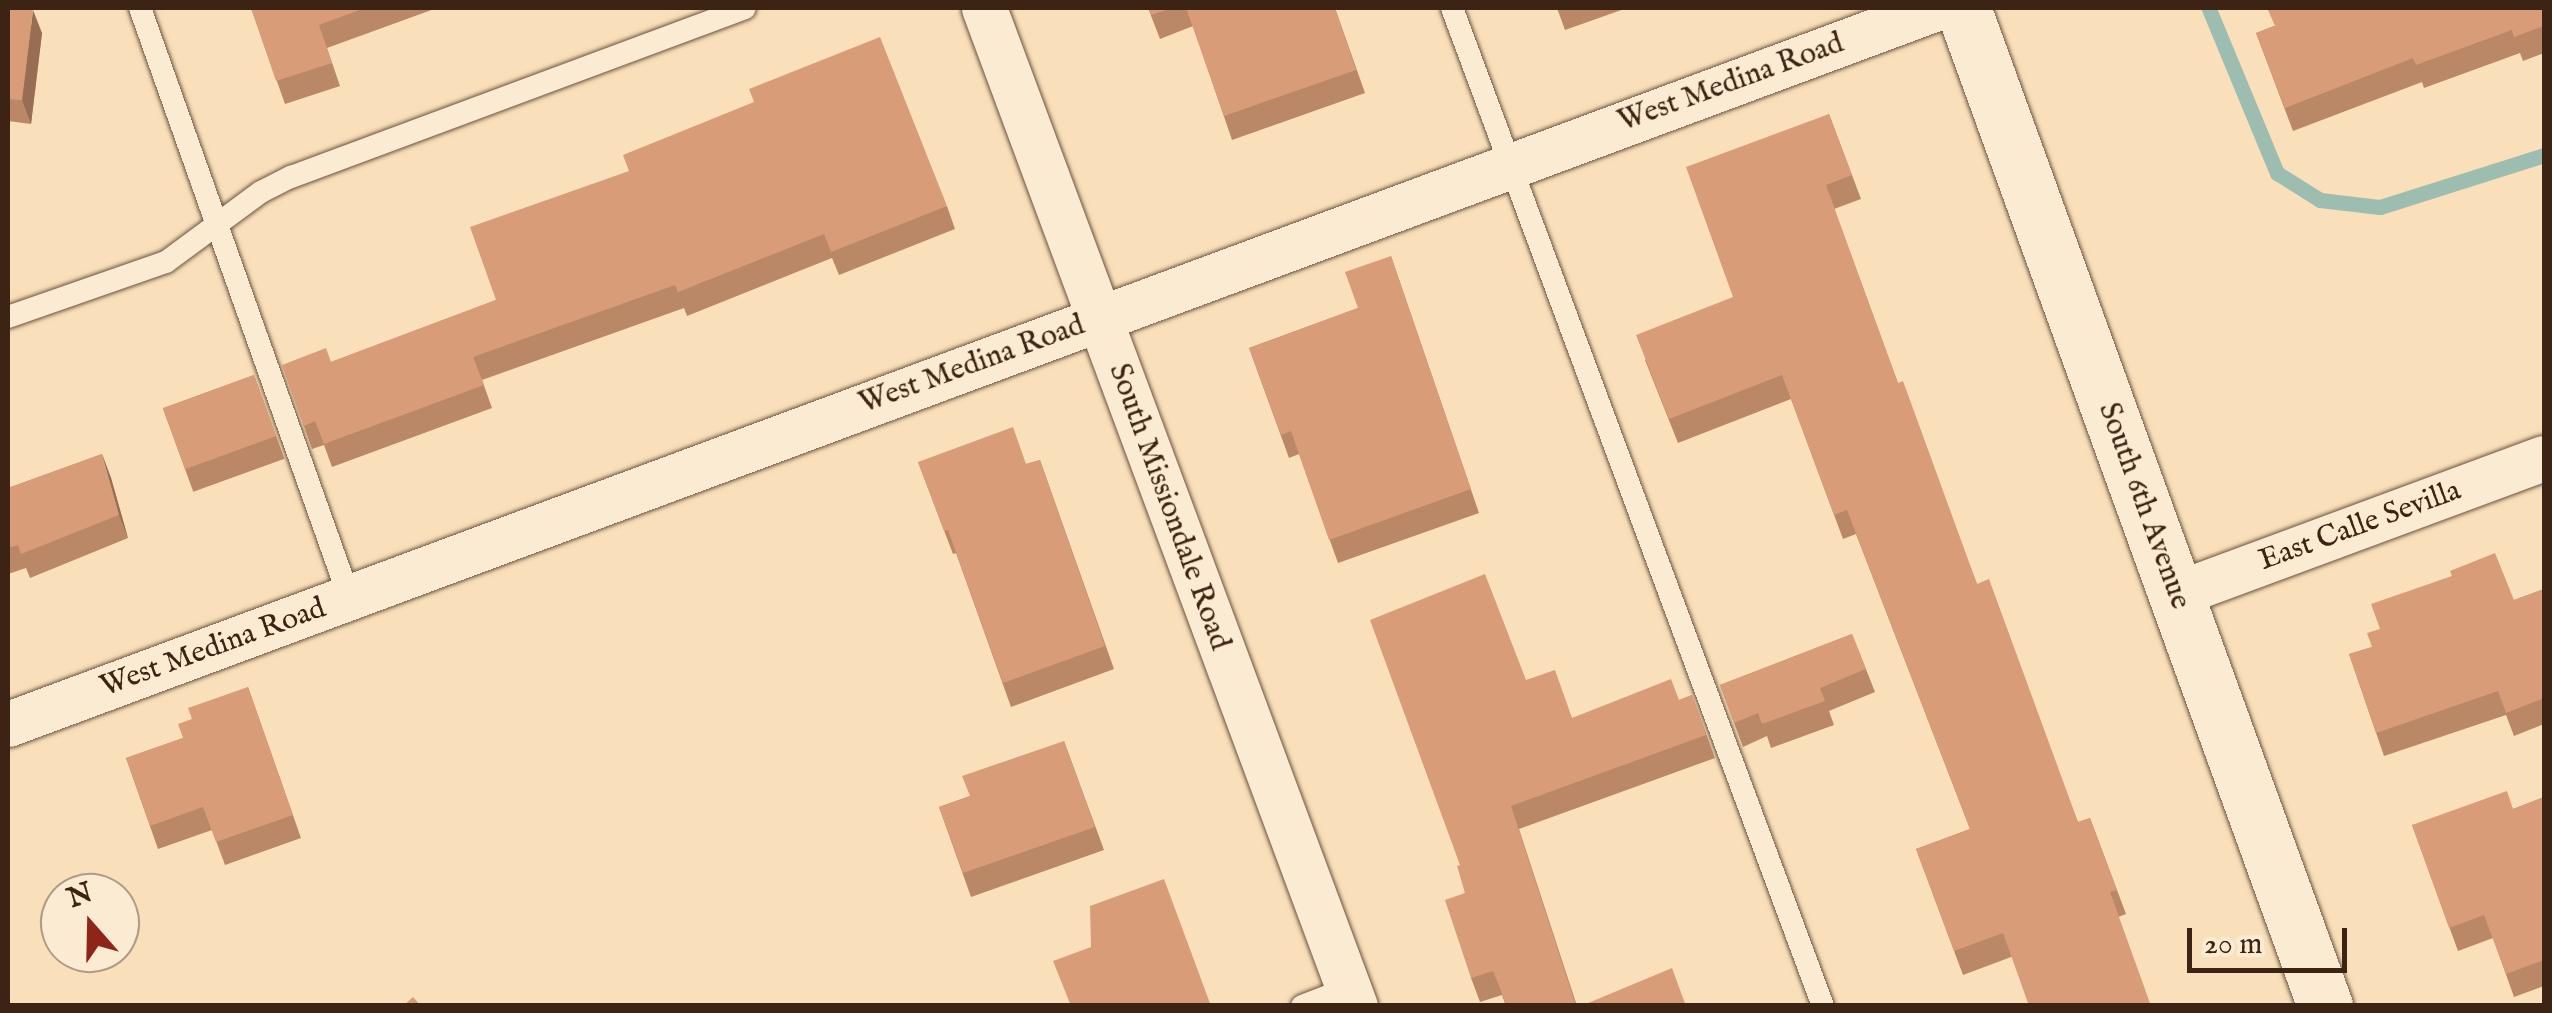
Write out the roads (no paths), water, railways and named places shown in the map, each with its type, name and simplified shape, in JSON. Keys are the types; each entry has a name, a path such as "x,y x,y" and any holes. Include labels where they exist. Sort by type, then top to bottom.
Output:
{"street":[{"name":"South Missiondale Road","path":"984,8 1352,997"},
{"name":"West Medina Road","path":"8,724 1936,8"},
{"name":"South 6th Avenue","path":"1963,8 2324,1006"},
{"name":"East Calle Sevilla","path":"2176,594 2544,458"}],"lane":[{"path":"140,8 349,598"},
{"path":"8,317 166,262 261,192 291,177 746,8"},
{"path":"1452,8 1823,1006"},
{"path":"1302,1006 1352,997"}],"waterway":[{"path":"2209,9 2277,173 2320,200 2380,207 2544,155"}]}
